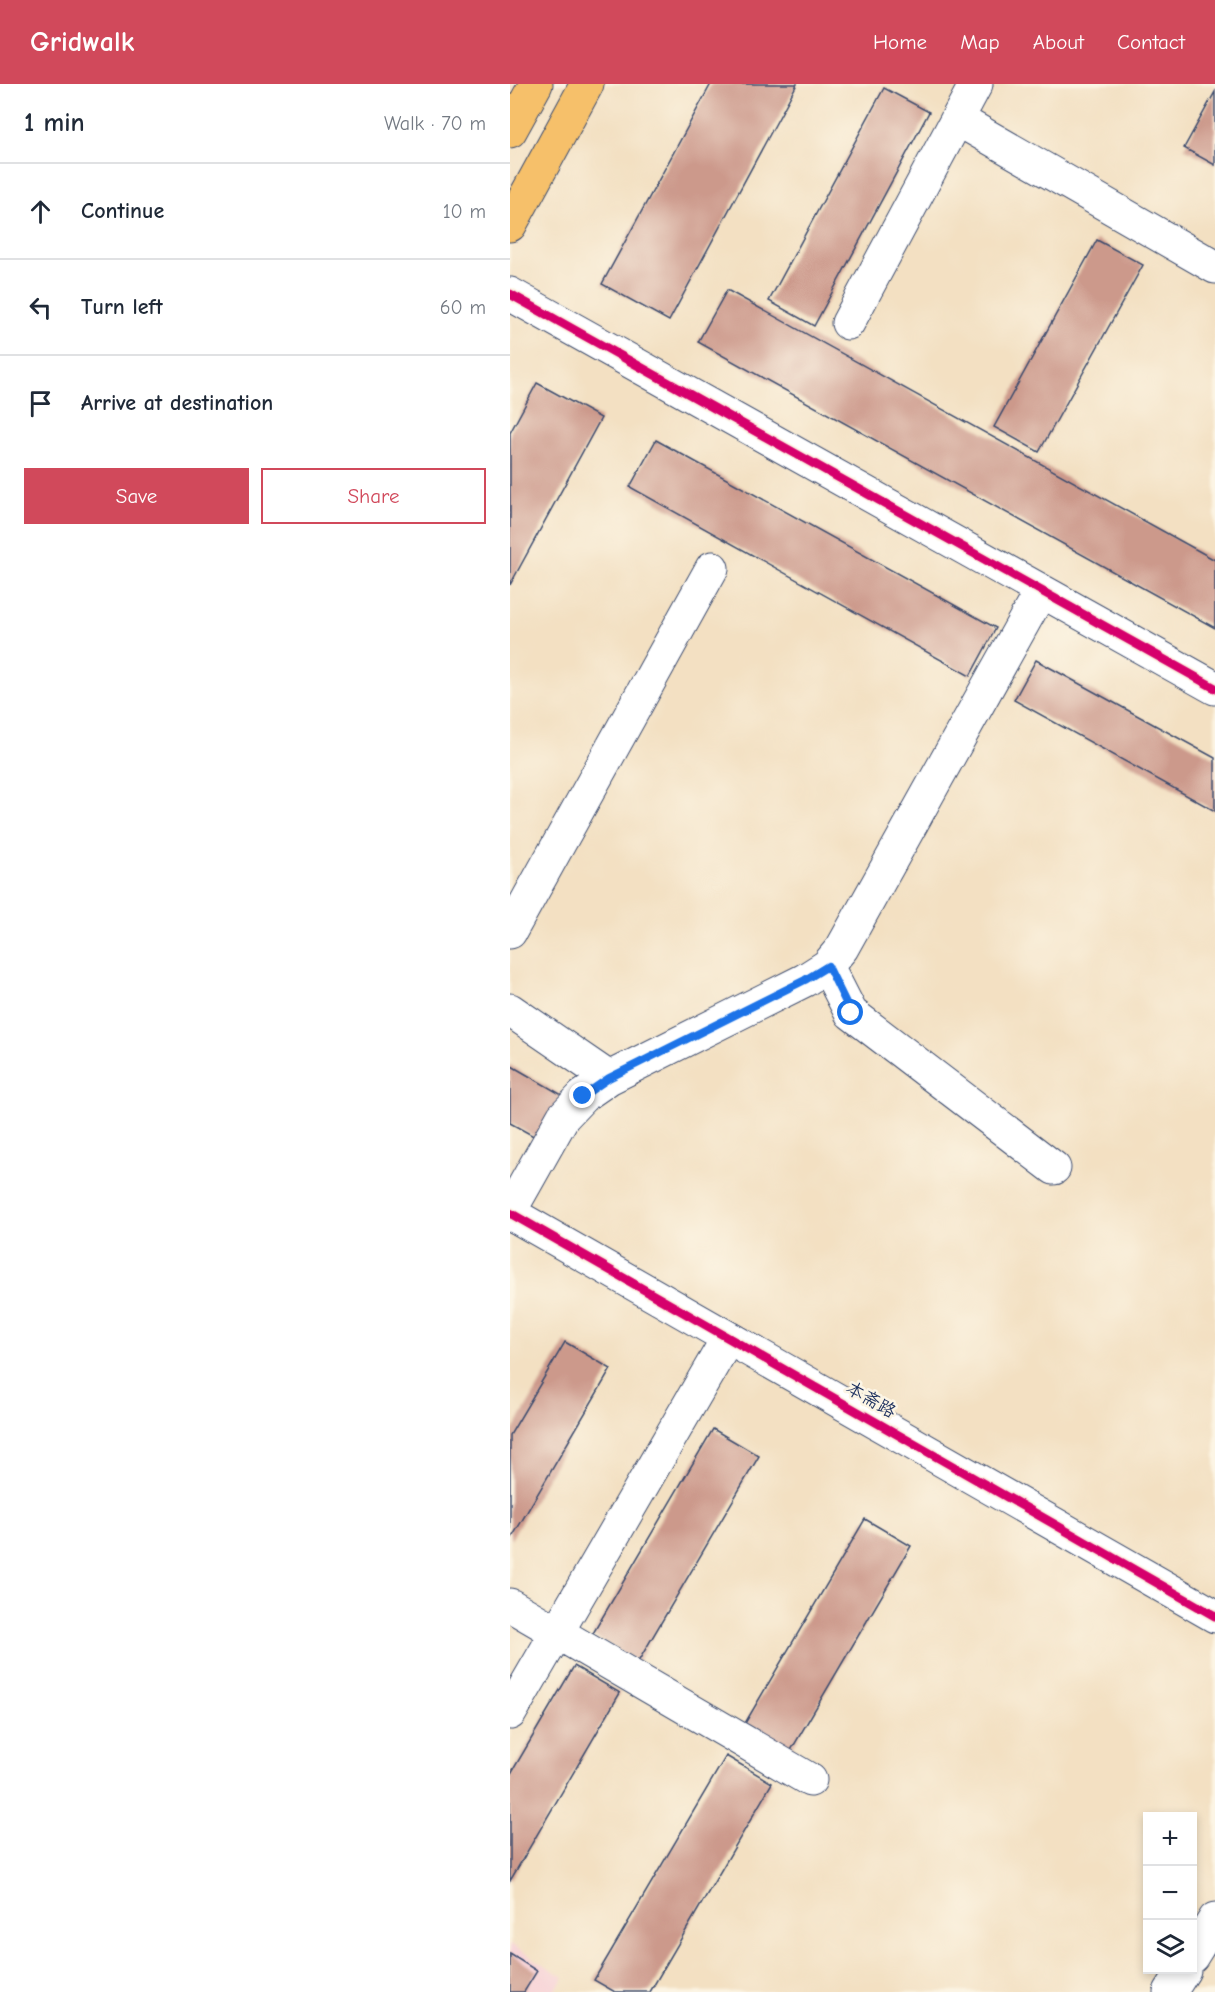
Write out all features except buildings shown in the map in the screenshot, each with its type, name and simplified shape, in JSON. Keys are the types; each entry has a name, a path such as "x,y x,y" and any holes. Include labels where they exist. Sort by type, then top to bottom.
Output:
{"main road":[{"path":"510,131 536,84"},
{"path":"510,225 587,84"}],"street":[{"path":"848,323 976,84"},
{"path":"957,119 1215,267"},
{"path":"510,294 1215,688"},
{"path":"510,932 712,568"},
{"path":"510,1212 563,1118 583,1096 609,1078 805,980 828,966 842,948 1041,591"},
{"path":"828,966 851,1013 1054,1168"},
{"path":"510,1011 609,1078"},
{"name":"本斋路","path":"510,1212 1215,1616"},
{"path":"510,1713 728,1338"},
{"path":"510,1605 810,1780"},
{"path":"1197,1948 1215,1919"},
{"path":"1170,1992 1181,1974"}],"shaded area":[{"path":"510,1944 564,1977 554,1992 510,1992"}],"cycle path":[{"path":"510,294 1215,688"},
{"path":"510,1213 1215,1616"}],"route":[{"path":"583,1096 609,1078 805,980 828,966 851,1013"}]}
